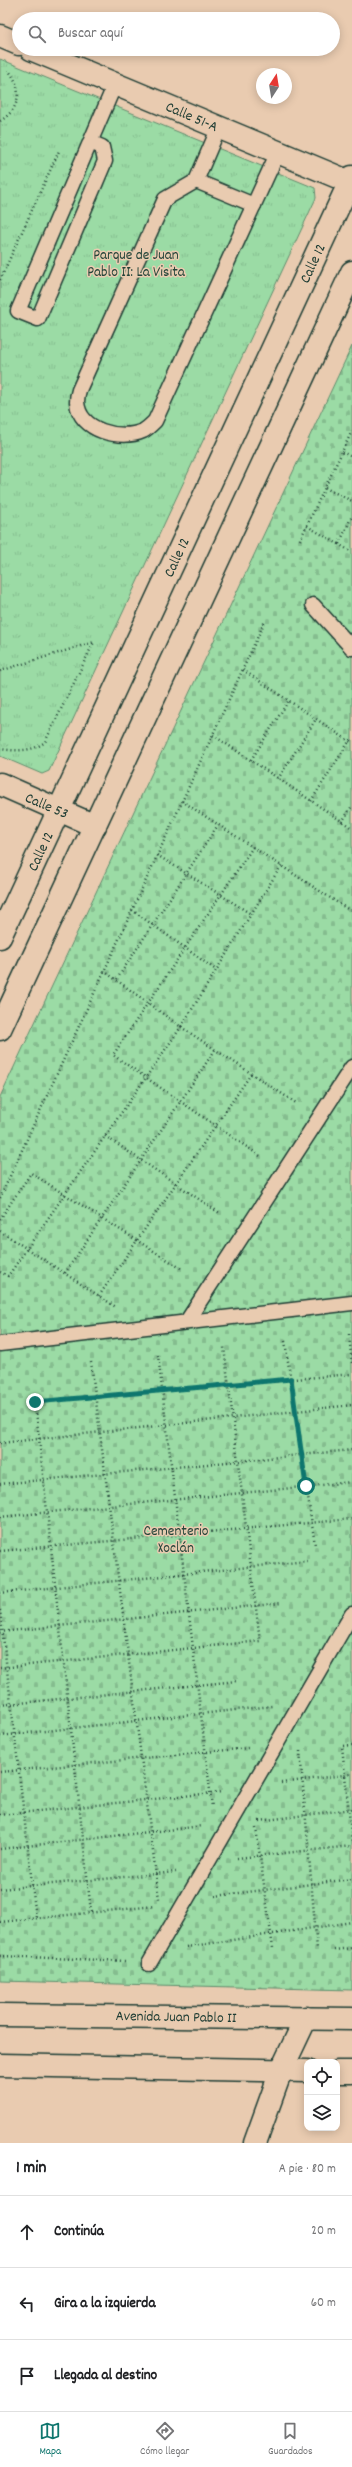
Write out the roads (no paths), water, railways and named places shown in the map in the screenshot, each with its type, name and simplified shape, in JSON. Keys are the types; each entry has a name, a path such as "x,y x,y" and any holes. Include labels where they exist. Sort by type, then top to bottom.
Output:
{"street":[{"path":"0,36 12,41"},
{"name":"Calle 51-A","path":"48,56 351,181"},
{"name":"Calle 12","path":"0,937 351,181"},
{"path":"0,1029 352,272"},
{"name":"Calle 53","path":"0,784 59,809 94,826"},
{"name":"Avenida Juan Pablo II","path":"0,2015 352,2019"},
{"path":"255,2143 281,2071 306,2018"},
{"path":"0,2065 304,2071"},
{"path":"340,2072 352,2072"}],"lane":[{"path":"90,142 102,148 105,161 38,319 18,311 90,142 115,84"},
{"path":"219,127 196,181 165,199 78,390 77,403 81,415 103,432 131,435 144,431 155,421 278,152"},
{"path":"196,181 254,205"},
{"path":"313,605 352,648"},
{"path":"187,1321 352,1067"},
{"path":"0,1344 187,1321 352,1303"},
{"path":"149,1964 352,1614"}],"park label":[{"name":"Parque de Juan Pablo II: La Visita","path":"136,262"},
{"name":"Cementerio Xoclán","path":"176,1538"}]}
